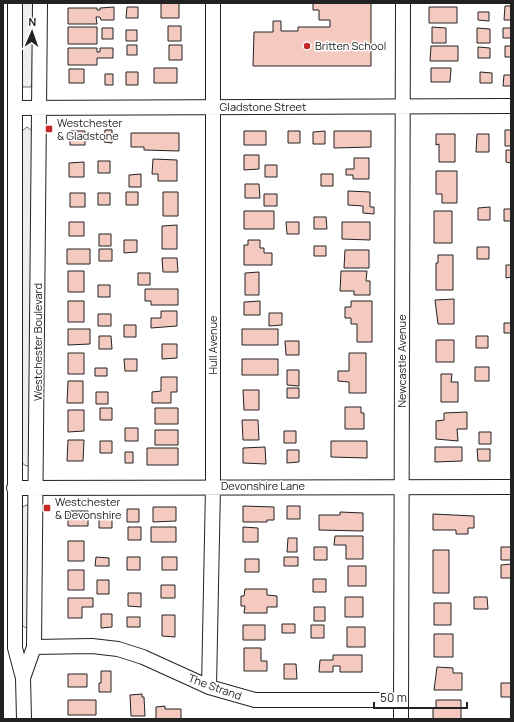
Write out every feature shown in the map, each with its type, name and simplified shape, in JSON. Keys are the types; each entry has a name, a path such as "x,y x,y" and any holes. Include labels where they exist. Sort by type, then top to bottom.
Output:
{"street":[{"name":"Westchester Boulevard","path":"15,3 15,648 24,678 24,719"},
{"name":"Westchester Boulevard","path":"24,678 34,647 37,488 40,3"},
{"name":"Hull Avenue","path":"209,687 212,486 213,3"},
{"name":"Newcastle Avenue","path":"401,719 403,3"},
{"name":"Gladstone Street","path":"15,108 511,106"},
{"name":"Devonshire Lane","path":"14,488 212,486 511,486"},
{"name":"The Strand","path":"34,647 100,646 118,649 143,657 209,687 255,700 401,700"}],"shaded area":[{"path":"22,3 33,3 31,87 23,87 22,83"},
{"path":"27,127 32,131 30,465 26,466 21,462 22,131"},
{"path":"26,505 30,506 29,626 26,628 20,624 20,509"}],"building":[{"path":"161,3 179,3 179,18 161,18"},
{"path":"313,3 371,3 371,66 253,66 254,32 273,32 273,21 281,21 281,31 298,31 298,27 330,27 330,20 319,20 319,10 313,10"},
{"path":"505,6 511,6 511,20 504,20"},
{"path":"114,7 114,20 101,20 100,17 96,17 97,24 68,24 68,8 97,8 97,10 100,10 100,8"},
{"path":"127,7 138,7 138,18 126,18"},
{"path":"429,7 457,7 457,23 429,23"},
{"path":"478,12 489,12 489,21 478,20"},
{"path":"168,26 181,26 181,41 168,41"},
{"path":"68,27 97,27 97,44 68,44"},
{"path":"432,27 446,28 446,43 432,43"},
{"path":"102,28 113,28 113,39 102,39"},
{"path":"477,28 490,29 490,43 477,43"},
{"path":"503,28 511,28 511,38 503,38"},
{"path":"126,30 137,30 137,41 126,41"},
{"path":"127,45 137,45 137,55 127,55"},
{"path":"169,45 182,45 182,60 169,60"},
{"path":"431,46 458,46 458,61 430,61"},
{"path":"505,46 511,46 511,57 505,57"},
{"path":"478,47 490,48 490,58 478,58"},
{"path":"68,48 97,48 97,52 100,52 100,48 113,48 113,58 97,58 97,65 68,65"},
{"path":"154,68 177,68 177,83 154,83"},
{"path":"431,68 451,68 450,82 431,82"},
{"path":"69,69 84,69 84,83 69,83"},
{"path":"126,72 138,72 138,85 126,85"},
{"path":"480,72 492,73 492,83 480,83"},
{"path":"105,74 113,74 113,85 105,85"},
{"path":"504,75 511,75 511,86 503,86"},
{"path":"105,130 112,130 112,143 104,142"},
{"path":"505,130 511,130 511,146 505,146"},
{"path":"70,131 85,131 85,145 70,145"},
{"path":"244,131 266,131 266,145 244,145"},
{"path":"288,131 300,131 300,143 288,143"},
{"path":"325,131 325,144 313,144 313,132"},
{"path":"334,131 371,131 371,147 334,148"},
{"path":"131,133 179,133 179,151 144,150 144,147 131,147"},
{"path":"436,134 455,134 455,162 439,162 439,144 436,145"},
{"path":"477,134 489,134 489,152 476,152"},
{"path":"506,150 511,150 511,163 506,162"},
{"path":"244,155 259,155 259,169 244,170"},
{"path":"354,158 369,158 369,179 353,179 353,175 346,175 346,169 354,169"},
{"path":"153,159 177,160 177,181 158,181 158,174 152,174"},
{"path":"98,161 110,161 110,173 98,173"},
{"path":"84,162 84,177 69,177 69,163"},
{"path":"265,165 277,165 277,177 265,177"},
{"path":"436,171 457,171 457,203 442,203 442,194 436,194"},
{"path":"141,174 141,187 129,187 129,175"},
{"path":"321,174 333,174 333,186 321,186"},
{"path":"245,184 259,184 260,198 245,198"},
{"path":"348,191 370,192 370,207 374,207 374,214 363,213 363,206 348,205"},
{"path":"126,192 138,192 138,205 126,205"},
{"path":"163,192 178,192 178,216 163,216"},
{"path":"70,193 85,193 85,207 70,207"},
{"path":"98,193 110,193 110,205 98,205"},
{"path":"264,194 277,194 277,206 264,206"},
{"path":"490,207 490,220 478,220 478,208"},
{"path":"504,209 511,209 511,221 504,221"},
{"path":"244,211 274,211 274,229 244,229"},
{"path":"434,211 452,211 452,243 434,243"},
{"path":"314,217 326,217 327,229 314,229"},
{"path":"69,222 84,222 84,236 69,236"},
{"path":"286,222 299,222 299,234 287,234"},
{"path":"342,222 370,222 370,240 342,239"},
{"path":"177,225 177,249 162,249 162,226"},
{"path":"99,234 111,234 111,246 99,246"},
{"path":"124,240 137,240 137,252 124,253"},
{"path":"248,240 260,240 260,248 264,248 264,253 272,253 272,265 244,265 244,245 248,245"},
{"path":"314,246 326,246 326,256 314,256"},
{"path":"477,247 489,247 489,259 477,259"},
{"path":"67,249 90,249 90,264 67,264"},
{"path":"99,249 112,249 112,261 99,261"},
{"path":"345,250 369,250 369,268 344,268"},
{"path":"438,255 453,255 453,290 436,290 436,263 438,263"},
{"path":"162,258 177,258 178,272 163,272"},
{"path":"506,265 511,265 511,277 506,278"},
{"path":"68,271 84,271 84,292 68,292"},
{"path":"341,271 367,271 366,281 370,281 370,295 354,295 354,291 340,291"},
{"path":"259,272 259,295 245,295 245,273"},
{"path":"138,273 150,273 150,285 138,285"},
{"path":"98,285 110,285 110,297 98,297"},
{"path":"145,289 178,289 178,305 151,305 151,301 145,301"},
{"path":"454,299 454,324 438,324 435,300"},
{"path":"68,301 84,301 84,322 68,322"},
{"path":"260,301 260,315 244,315 244,302"},
{"path":"351,301 372,301 372,342 357,342 357,324 351,324 351,318 345,318 345,307 351,307"},
{"path":"161,311 177,311 177,326 151,328 151,318 161,318"},
{"path":"269,313 282,313 282,325 269,326"},
{"path":"98,314 111,314 111,326 98,326"},
{"path":"504,323 511,323 511,333 504,333"},
{"path":"124,325 136,325 136,337 124,337"},
{"path":"68,329 90,329 90,344 68,345"},
{"path":"242,329 278,329 278,345 242,345"},
{"path":"99,336 111,336 112,349 99,349"},
{"path":"476,336 488,336 488,348 476,348"},
{"path":"436,340 454,340 454,362 436,362"},
{"path":"285,341 299,341 299,355 286,355"},
{"path":"162,344 177,344 177,358 162,359"},
{"path":"68,353 84,353 84,374 68,374"},
{"path":"349,353 366,353 366,393 349,393 349,382 338,381 338,371 349,371"},
{"path":"124,359 137,359 137,371 125,371"},
{"path":"242,359 278,359 278,375 242,375"},
{"path":"475,367 489,367 489,381 475,381"},
{"path":"95,368 107,368 107,376 95,376"},
{"path":"287,370 299,370 299,386 287,385"},
{"path":"441,374 452,374 451,382 458,382 458,402 441,402"},
{"path":"161,377 177,377 177,392 171,392 171,403 152,403 152,392 161,391"},
{"path":"68,381 83,381 83,403 67,403"},
{"path":"287,388 299,388 299,398 287,398"},
{"path":"243,390 259,390 259,410 244,410"},
{"path":"96,392 108,392 108,404 96,404"},
{"path":"345,407 361,407 361,413 364,413 364,429 345,429"},
{"path":"100,408 112,408 112,420 100,420"},
{"path":"155,408 178,408 178,424 155,424"},
{"path":"68,410 84,410 84,431 68,432"},
{"path":"467,412 467,429 457,429 458,441 436,439 436,421 444,420 444,413"},
{"path":"242,420 258,420 259,440 243,440"},
{"path":"125,428 138,428 138,441 125,441"},
{"path":"155,430 178,430 178,445 155,445"},
{"path":"284,431 296,431 296,443 284,443"},
{"path":"479,432 491,432 491,444 479,444"},
{"path":"68,440 84,440 83,461 67,461"},
{"path":"100,441 112,441 112,453 100,453"},
{"path":"331,441 367,441 367,458 331,457"},
{"path":"265,447 266,464 243,463 243,448"},
{"path":"435,447 462,447 462,461 435,462"},
{"path":"147,448 178,448 178,465 147,465"},
{"path":"477,449 490,449 490,461 478,461"},
{"path":"287,450 299,450 299,462 287,463"},
{"path":"125,452 133,452 133,463 125,463"},
{"path":"243,506 274,507 274,520 267,520 267,522 243,522"},
{"path":"287,506 300,506 300,519 287,519"},
{"path":"153,507 176,507 176,521 153,522"},
{"path":"127,509 139,509 139,522 127,522"},
{"path":"68,511 88,511 88,526 68,526"},
{"path":"340,512 363,513 363,531 319,530 319,515 340,515"},
{"path":"99,514 112,514 112,528 99,528"},
{"path":"433,514 474,516 474,528 468,528 468,534 456,534 456,530 433,530"},
{"path":"128,527 141,527 141,540 128,540"},
{"path":"151,527 176,527 176,542 151,542"},
{"path":"243,527 258,528 258,542 243,542"},
{"path":"335,536 363,536 363,559 346,559 346,545 334,545"},
{"path":"288,538 297,538 297,552 287,552"},
{"path":"68,541 84,541 84,561 68,561"},
{"path":"314,547 327,547 327,560 314,560"},
{"path":"501,547 511,547 511,560 501,560"},
{"path":"433,550 449,550 449,593 433,593"},
{"path":"96,557 109,558 109,566 95,566"},
{"path":"127,557 140,557 140,570 127,570"},
{"path":"162,557 177,557 177,570 162,570"},
{"path":"284,557 298,557 298,566 284,566"},
{"path":"245,559 259,559 259,572 245,572"},
{"path":"511,564 511,578 501,578 501,565"},
{"path":"348,566 366,566 366,586 348,586"},
{"path":"68,570 84,570 84,590 68,590"},
{"path":"313,579 326,579 326,592 313,592"},
{"path":"97,580 109,580 109,594 97,594"},
{"path":"161,585 175,585 175,598 161,598"},
{"path":"245,589 267,589 267,595 277,596 277,607 267,607 267,613 244,613 245,606 241,606 241,596 244,596"},
{"path":"128,593 141,593 141,607 128,606"},
{"path":"345,597 363,597 363,617 345,617"},
{"path":"474,597 487,597 488,609 474,609"},
{"path":"68,598 93,598 93,607 82,607 82,618 68,618"},
{"path":"434,603 451,603 451,625 434,625"},
{"path":"314,607 325,607 325,621 314,621"},
{"path":"101,614 112,614 112,627 101,628"},
{"path":"162,615 175,615 175,637 162,636"},
{"path":"127,617 140,617 140,627 127,627"},
{"path":"282,624 295,624 295,633 282,633"},
{"path":"243,625 265,625 265,640 243,640"},
{"path":"311,625 324,625 324,638 311,638"},
{"path":"347,627 365,627 365,647 347,647"},
{"path":"434,634 453,634 453,657 434,657"},
{"path":"244,648 261,648 261,661 267,661 267,671 244,671"},
{"path":"333,655 362,655 362,672 340,672 340,666 333,666 333,672 319,672 320,660 333,660"},
{"path":"284,664 296,664 297,679 284,679"},
{"path":"437,667 453,668 453,673 462,673 462,690 434,690"},
{"path":"101,671 111,671 111,692 99,692"},
{"path":"68,674 87,674 87,687 68,687"},
{"path":"501,683 511,683 511,697 501,697"},
{"path":"142,694 142,697 144,697 145,716 131,716 130,695"},
{"path":"68,700 96,700 96,715 68,715"},
{"path":"436,700 461,700 461,719 433,719 433,708 436,708"},
{"path":"165,706 165,709 181,709 181,719 156,719 156,707"}],"place":[{"name":"Britten School","path":"307,46"},
{"name":"Westchester & Gladstone","path":"49,129"},
{"name":"Westchester & Devonshire","path":"47,508"}]}
